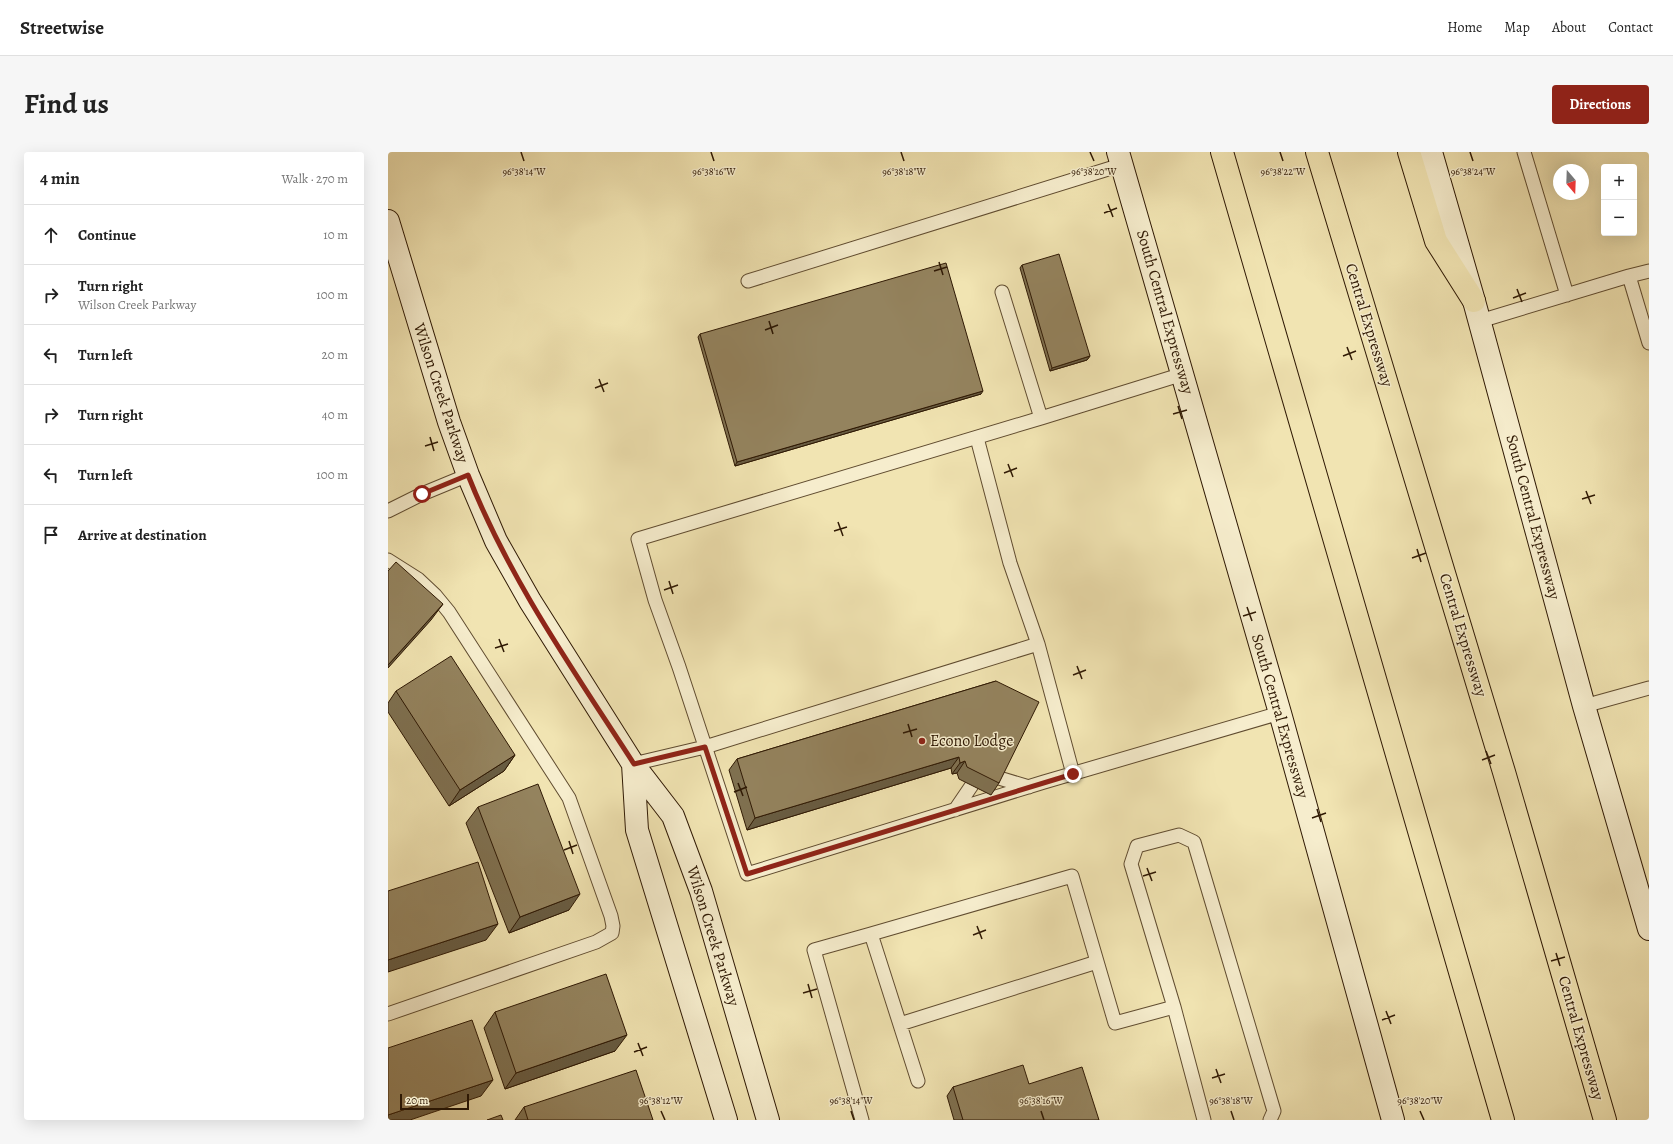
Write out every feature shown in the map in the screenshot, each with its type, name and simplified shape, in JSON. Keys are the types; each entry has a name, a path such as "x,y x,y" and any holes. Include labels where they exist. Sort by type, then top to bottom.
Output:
{"highway":[{"path":"1222,152 1503,1120"},
{"name":"Central Expressway","path":"1317,152 1504,772 1605,1120"},
{"path":"1409,152 1436,242 1477,311"}],"main road":[{"name":"South Central Expressway","path":"1431,152 1477,311 1584,706 1649,929"},
{"name":"South Central Expressway","path":"1120,158 1280,713 1393,1120"},
{"name":"Wilson Creek Parkway","path":"388,221 440,392 468,475 496,541 526,595 634,764 673,816 701,891 768,1120"},
{"name":"Wilson Creek Parkway","path":"634,764 637,830 726,1120"}],"lane":[{"path":"1524,152 1567,295"},
{"path":"748,281 1120,158"},
{"path":"1477,311 1567,295 1630,276 1649,272"},
{"path":"1630,276 1649,343"},
{"path":"1002,292 1040,418"},
{"path":"1183,374 977,438 639,538 638,543 655,600 747,874 1029,787 1280,713"},
{"path":"977,438 1010,563 1038,644 1073,774"},
{"path":"388,511 422,494 468,475"},
{"path":"388,560 418,579 435,595 449,612 569,798 611,916 613,926 612,933 596,942 388,1014"},
{"path":"634,764 705,747 1038,644"},
{"path":"1584,706 1649,688"},
{"path":"999,778 1029,787"},
{"path":"955,810 972,785"},
{"path":"1204,1120 1174,1007 1131,864 1137,846 1179,835 1194,842 1274,1111 1270,1120"},
{"path":"862,1120 814,950 1072,876 1115,1023 1174,1007"},
{"path":"871,934 918,1081"},
{"path":"900,1024 1097,962"}],"building":[{"path":"1059,254 1090,356 1052,368 1022,265"},
{"path":"946,263 983,391 737,462 700,334"},
{"path":"396,562 443,604 388,665 388,571"},
{"path":"451,656 515,755 460,790 396,691"},
{"name":"Econo Lodge","path":"996,681 1039,702 999,783 967,767 965,761 960,763 959,757 755,818 737,759"},
{"path":"538,784 580,894 520,917 478,807"},
{"path":"478,862 498,924 388,960 388,891"},
{"path":"606,974 627,1035 516,1073 495,1012"},
{"path":"472,1020 493,1080 388,1115 388,1048"},
{"path":"1023,1065 1029,1084 1082,1067 1099,1120 963,1120 953,1087"},
{"path":"636,1070 653,1120 528,1120 524,1107"},
{"path":"501,1115 503,1120 487,1120"}],"place":[{"name":"Econo Lodge","path":"922,741"}],"route":[{"path":"422,494 468,475 496,541 530,602 634,764 705,747 747,874 1073,774"}]}
